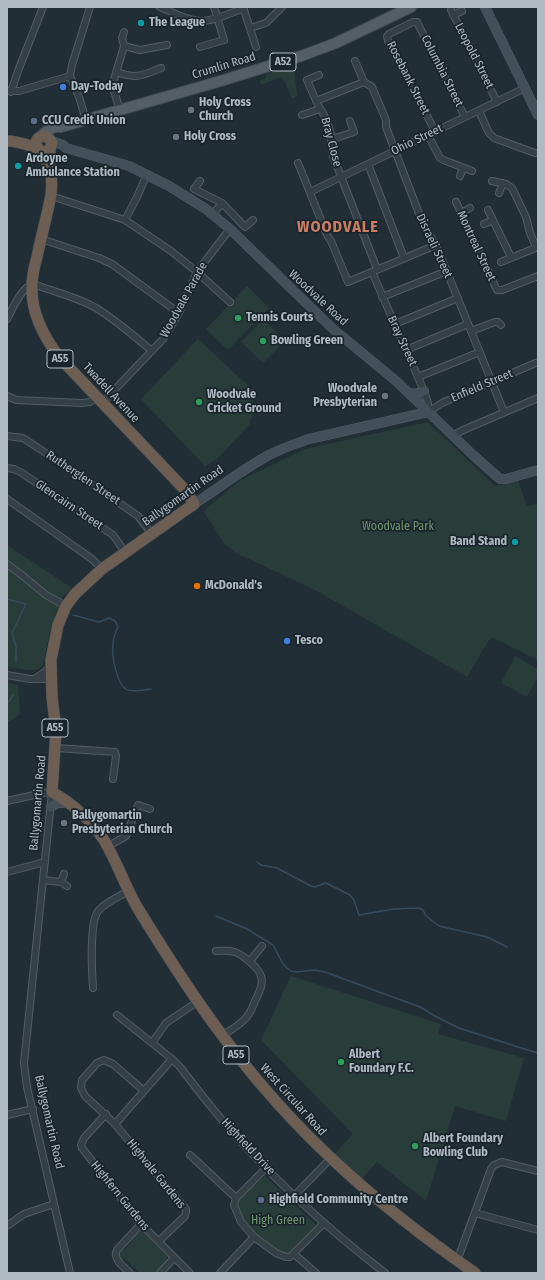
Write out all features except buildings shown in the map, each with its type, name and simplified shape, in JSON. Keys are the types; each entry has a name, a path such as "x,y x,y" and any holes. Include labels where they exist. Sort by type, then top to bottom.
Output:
{"highway":[{"path":"11,141 20,139 45,145"},
{"name":"Twadell Avenue","path":"45,145 46,160 51,170 51,196 27,289 36,316 51,346 59,357 187,492 194,504"},
{"name":"Ballygomartin Road","path":"52,792 56,732 51,664 58,625 66,606 75,594 102,569 194,504"},
{"name":"West Circular Road","path":"52,792 70,803 90,822 101,836 128,891 152,932 222,1036 268,1094 330,1159 377,1200 475,1273"}],"main road":[{"name":"Crumlin Road","path":"45,145 61,127 301,56 336,43 411,7"},
{"path":"486,7 538,115"},
{"name":"Woodvale Road","path":"45,145 63,145 66,148 118,162 147,174 186,196 213,214 230,229 332,328 409,393 500,479 506,479 538,470"},
{"path":"409,393 415,394 424,391"},
{"name":"Ballygomartin Road","path":"194,504 251,465 282,449 309,439 428,412"},
{"path":"51,807 58,803 70,803"}],"street":[{"path":"43,7 9,91 19,90 70,76"},
{"path":"86,120 70,76 90,7"},
{"path":"161,7 190,20 203,21 218,18 244,8 256,47"},
{"path":"200,47 224,40 214,7"},
{"path":"250,28 266,23 282,7"},
{"name":"Leopold Street","path":"462,11 452,12 496,102"},
{"name":"Rosebank Street","path":"419,25 416,22 413,22 388,34 387,38 435,131"},
{"name":"Columbia Street","path":"419,25 466,117"},
{"path":"120,110 113,83 123,45 122,38 124,32"},
{"path":"123,45 140,50 164,45 163,54"},
{"name":"Disraeli Street","path":"355,61 364,82 372,87 386,120 386,127 424,226 436,245 504,412"},
{"path":"116,72 130,76 161,68"},
{"name":"Bray Close","path":"320,75 307,80 327,121 332,153 341,177"},
{"path":"316,101 364,82"},
{"name":"Ohio Street","path":"310,192 525,88"},
{"path":"380,107 387,104"},
{"name":"Bray Close","path":"302,115 320,108"},
{"path":"479,110 491,136 498,140 524,146 535,153"},
{"path":"331,139 340,138 354,132 350,122"},
{"path":"428,135 440,158 472,171"},
{"path":"298,163 348,282 436,245"},
{"path":"368,164 404,258"},
{"path":"460,176 463,168"},
{"path":"125,220 147,174"},
{"name":"Bray Street","path":"341,177 382,297 424,391 428,403 428,412"},
{"path":"200,181 194,189 222,203 245,227 253,220"},
{"path":"492,181 509,186 514,193 526,217 530,233 537,247 500,262"},
{"path":"499,193 503,183"},
{"path":"51,196 125,220 165,247 197,272 230,302"},
{"name":"Montreal Street","path":"456,202 498,290 502,290 538,276"},
{"path":"213,214 222,203"},
{"path":"461,213 470,208"},
{"path":"488,210 511,257"},
{"path":"484,224 493,220"},
{"name":"Woodvale Parade","path":"100,400 164,338 178,314 197,272 230,229"},
{"path":"41,239 99,258 112,264 178,314"},
{"path":"382,297 447,271"},
{"path":"7,319 27,289 39,286 82,301 96,308 121,325 152,351"},
{"path":"395,324 458,298"},
{"path":"471,331 495,322 498,322 501,325"},
{"path":"406,350 468,324"},
{"path":"418,377 480,352"},
{"name":"Enfield Street","path":"428,412 438,405 538,362"},
{"path":"7,396 16,400 28,401 82,403 100,400"},
{"path":"453,436 461,431 538,398"},
{"name":"Rutherglen Street","path":"7,436 23,438 61,463 138,516 152,534"},
{"name":"Glencairn Street","path":"7,468 14,469 22,473 112,535 124,552"},
{"path":"7,499 92,559 102,569"},
{"path":"7,564 46,595 66,606"},
{"path":"34,679 45,672 51,664"},
{"path":"7,675 34,679 52,679"},
{"path":"56,748 115,752 116,756 113,779"},
{"path":"7,801 52,792"},
{"name":"Ballygomartin Road","path":"52,792 44,880 24,1056 25,1077 70,1273"},
{"path":"107,847 126,836 138,805 150,809"},
{"path":"7,872 45,862"},
{"path":"62,882 64,874"},
{"path":"44,880 62,882 67,886"},
{"path":"93,988 91,952 96,916 99,910 128,891"},
{"path":"250,962 262,946"},
{"path":"216,951 228,950 237,952 259,970 263,983 250,1013 245,1020 222,1036"},
{"path":"152,1043 166,1023 198,1002"},
{"name":"Highfield Drive","path":"117,1015 180,1067 227,1126 266,1168 324,1223 385,1273"},
{"name":"Highvale Gardens","path":"144,1091 113,1064 104,1060 97,1063 82,1080 81,1088 85,1096 106,1114 186,1208 185,1216 159,1242"},
{"path":"115,1124 172,1060"},
{"path":"7,1116 32,1109"},
{"name":"Highfern Gardens","path":"106,1114 84,1138 81,1145 82,1148 141,1224 190,1273"},
{"path":"190,1155 236,1198"},
{"path":"295,1195 330,1159"},
{"path":"458,1261 491,1168 502,1162 538,1171"},
{"path":"266,1168 236,1198 234,1205 241,1222 254,1237 276,1253 290,1257 324,1223"},
{"path":"7,1226 24,1214 54,1204"},
{"path":"475,1213 538,1230"},
{"path":"130,1273 116,1259 115,1254 141,1224"},
{"path":"220,1273 254,1237"},
{"path":"294,1254 316,1273"},
{"path":"160,1273 174,1258"}],"green space":[{"path":"294,67 297,96 292,99 285,82 281,77 261,85 260,80 265,79 266,75 280,69 284,70"},
{"name":"Tennis Courts","path":"247,286 269,308 228,350 206,329"},
{"name":"Bowling Green","path":"263,319 285,341 263,363 241,342"},
{"name":"Woodvale Cricket Ground","path":"198,339 255,392 250,398 257,406 250,420 250,424 217,459 205,466 141,399"},
{"name":"Woodvale Park","path":"428,422 495,486 518,481 527,506 538,504 538,660 492,637 467,677 315,590 236,553 224,543 204,512 241,480 305,449"},
{"path":"7,545 72,588 63,596 56,612 50,631 43,665 37,670 27,670 7,666"},
{"path":"515,656 538,669 538,677 527,697 501,683"},
{"path":"7,682 18,685 20,714 7,723"},
{"path":"291,976 441,1024 438,1034 524,1058 506,1121 455,1106 426,1201 377,1162 357,1184 330,1159 353,1134 261,1040"},
{"name":"High Green","path":"265,1176 317,1226 290,1255 271,1247 254,1233 244,1220 237,1204 240,1198"},
{"path":"140,1231 143,1231 167,1255 167,1261 156,1273 140,1273 125,1259 122,1260 119,1255 122,1250 132,1242"}],"waterway":[{"path":"7,599 26,604 12,633 16,646 16,662"},
{"path":"73,615 99,622 109,618 115,621 118,626 114,640 113,655 115,668 120,681 126,689 131,691 151,689"},
{"path":"7,703 13,695"},
{"path":"257,862 261,865 277,868 311,886 315,887 326,883 350,895 354,900 359,915 394,909 419,908 423,910 426,916 439,926 487,937 507,947"},
{"path":"216,916 247,929 273,945 282,962 291,971 296,972 315,970 325,972 420,1007 459,1028 538,1053"}],"place":[{"name":"The League","path":"141,23"},
{"name":"Day-Today","path":"63,87"},
{"name":"Holy Cross Church","path":"191,110"},
{"name":"CCU Credit Union","path":"34,121"},
{"name":"Holy Cross","path":"176,137"},
{"name":"Ardoyne Ambulance Station","path":"18,166"},
{"name":"Tennis Courts","path":"238,318"},
{"name":"Bowling Green","path":"263,341"},
{"name":"Woodvale Presbyterian","path":"385,396"},
{"name":"Woodvale Cricket Ground","path":"199,402"},
{"name":"Band Stand","path":"515,542"},
{"name":"McDonald's","path":"197,586"},
{"name":"Tesco","path":"287,641"},
{"name":"Ballygomartin Presbyterian Church","path":"64,823"},
{"name":"Albert Foundary F.C.","path":"341,1062"},
{"name":"Albert Foundary Bowling Club","path":"415,1146"},
{"name":"Highfield Community Centre","path":"261,1200"}],"district":[{"name":"WOODVALE","path":"338,228"}]}
